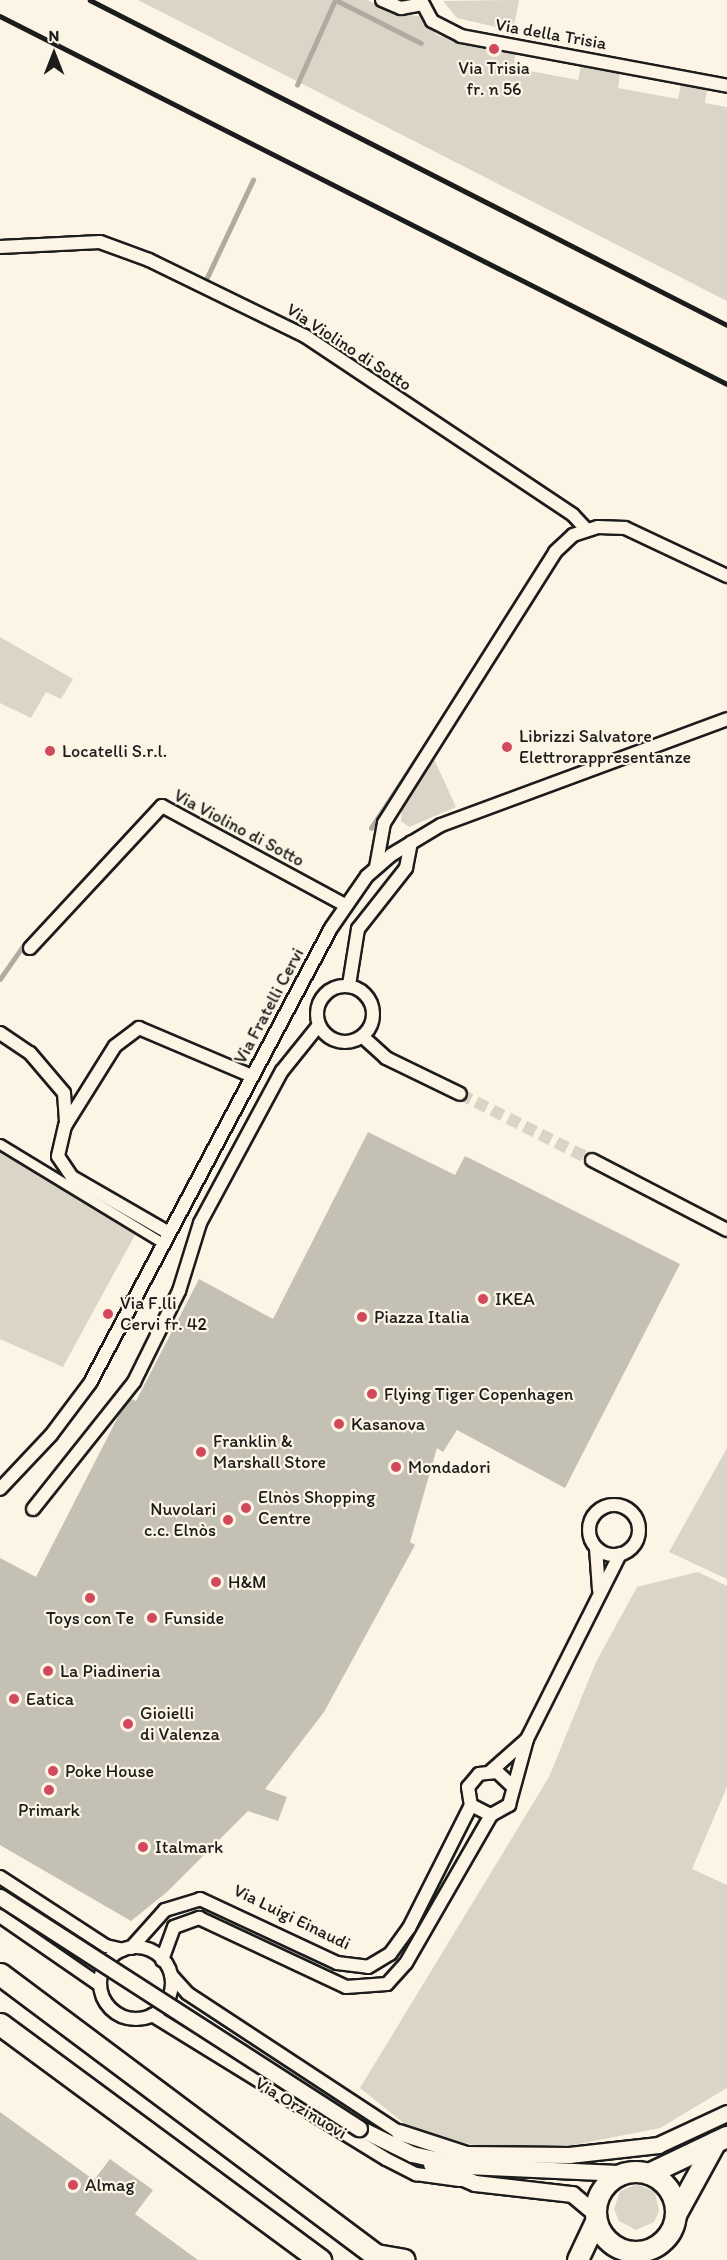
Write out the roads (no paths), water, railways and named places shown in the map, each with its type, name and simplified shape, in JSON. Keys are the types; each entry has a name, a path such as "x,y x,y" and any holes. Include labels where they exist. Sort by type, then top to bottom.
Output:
{"highway":[{"path":"0,1974 379,2258 404,2260"},
{"path":"0,2024 320,2260"}],"main road":[{"path":"578,2260 605,2185 624,2173 649,2174 722,2140"},
{"path":"589,2260 619,2249 651,2250 672,2229 676,2215 722,2140"},
{"path":"649,2174 667,2186 676,2215"},
{"path":"595,2217 619,2249"}],"street":[{"name":"Via della Trisia","path":"382,0 401,8 423,2 432,21 461,36 727,86"},
{"name":"Via Violino di Sotto","path":"0,247 84,241 149,260 305,336 573,515 586,529"},
{"path":"376,867 384,823 555,552 586,529 636,531 727,576"},
{"name":"Via Fratelli Cervi","path":"0,1488 51,1435 90,1383 345,905 376,867 411,842 462,816 727,719"},
{"name":"Via Violino di Sotto","path":"30,948 159,807 345,905"},
{"path":"349,986 358,929 406,868 411,842"},
{"path":"33,1509 134,1382 179,1291 200,1222 282,1071 319,1025 322,997 349,986 364,992 373,1005 373,1022 363,1037 338,1042 319,1025"},
{"path":"166,1238 72,1177 58,1156 66,1126 115,1046 139,1028 252,1076"},
{"path":"0,1033 30,1053 63,1094 66,1126"},
{"path":"363,1037 386,1058 460,1094"},
{"path":"0,1144 166,1238"},
{"path":"592,1160 727,1230"},
{"path":"617,1506 631,1513 639,1531 631,1548 620,1554 596,1548 589,1535 591,1520 601,1509 617,1506"},
{"name":"Via Luigi Einaudi","path":"596,1548 599,1590"},
{"name":"Via Luigi Einaudi","path":"162,1959 174,1927 199,1918 346,1987 387,1984 406,1963 491,1815 508,1805 510,1784 528,1739 599,1590 620,1554"},
{"name":"Via Luigi Einaudi","path":"100,1985 106,1964 127,1949 165,1910 200,1899 337,1963 368,1967 390,1954 409,1928 471,1805 470,1782 490,1771 528,1739"},
{"path":"490,1771 510,1784"},
{"path":"471,1805 491,1815"},
{"path":"0,1877 106,1946 148,1950 162,1959 171,1975 187,1993 443,2162"},
{"path":"0,1897 359,2128 412,2154 443,2162 624,2173"},
{"path":"0,1916 100,1985 117,2014 152,2015 169,1998 171,1975"},
{"name":"Via Orzinuovi","path":"152,2015 386,2159 417,2174 559,2190 582,2199 595,2217"},
{"path":"399,2132 466,2154 569,2155 658,2145 727,2113"},
{"name":"Via Orzinuovi","path":"412,2154 460,2180"}],"waterway":[{"path":"297,85 335,0"},
{"path":"336,0 421,43"},
{"path":"204,284 253,180"},
{"path":"371,828 432,735"},
{"path":"0,979 23,946"}],"tunnel":[{"path":"460,1094 592,1160"}],"railway":[{"path":"90,0 727,325"},
{"path":"0,16 727,384"}],"place":[{"name":"Via Trisia fr. n 56","path":"494,49"},
{"name":"Librizzi Salvatore Elettrorappresentanze","path":"507,747"},
{"name":"Locatelli S.r.l.","path":"50,751"},
{"name":"IKEA","path":"483,1299"},
{"name":"Via F.lli Cervi fr. 42","path":"108,1314"},
{"name":"Piazza Italia","path":"362,1317"},
{"name":"Flying Tiger Copenhagen","path":"372,1394"},
{"name":"Kasanova","path":"339,1424"},
{"name":"Franklin & Marshall Store","path":"201,1452"},
{"name":"Mondadori","path":"396,1467"},
{"name":"Elnòs Shopping Centre","path":"246,1508"},
{"name":"Nuvolari c.c. Elnòs","path":"228,1520"},
{"name":"H&M","path":"216,1582"},
{"name":"Toys con Te","path":"90,1598"},
{"name":"Funside","path":"152,1618"},
{"name":"La Piadineria","path":"48,1671"},
{"name":"Eatica","path":"14,1699"},
{"name":"Gioielli di Valenza","path":"128,1724"},
{"name":"Poke House","path":"53,1771"},
{"name":"Primark","path":"49,1790"},
{"name":"Italmark","path":"143,1847"},
{"name":"Almag","path":"73,2185"}]}
